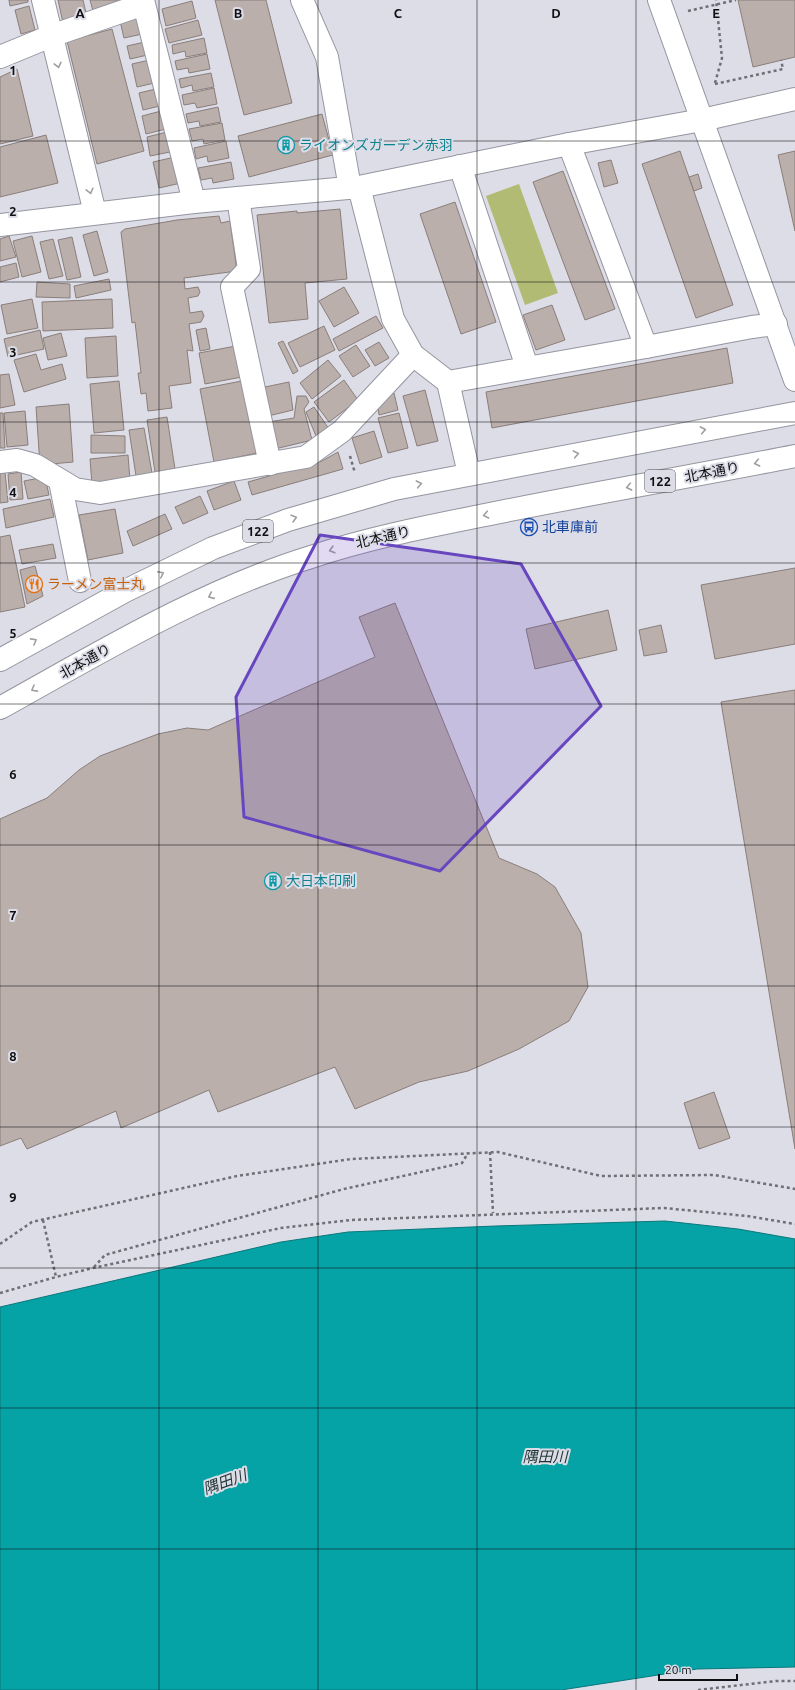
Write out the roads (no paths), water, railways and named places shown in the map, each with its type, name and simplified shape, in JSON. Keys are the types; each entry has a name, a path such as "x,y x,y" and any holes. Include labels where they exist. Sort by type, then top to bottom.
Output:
{"main road":[{"path":"43,0 95,213"},
{"path":"302,0 328,57 354,187 393,320 413,355 448,382 469,474"},
{"path":"659,0 795,380"},
{"path":"0,57 51,36 144,4 194,202"},
{"path":"0,225 194,202 354,187 569,144 702,120 795,99"},
{"path":"569,144 646,348"},
{"path":"460,166 527,367"},
{"path":"238,198 249,269 232,287 270,464"},
{"path":"448,382 527,367 646,348 752,327 776,324"},
{"path":"0,462 17,460 35,465 75,489 100,493 306,457 342,431 413,355"},
{"name":"122","path":"0,660 126,591 213,548 288,520 394,489 795,413"},
{"name":"北本通り","path":"0,708 142,629 258,576 310,557 366,540 446,523 795,456"},
{"path":"60,481 80,581"}],"water":[{"name":"隅田川","path":"665,1221 738,1229 795,1239 795,1667 697,1669 561,1690 0,1690 0,1307 281,1242 348,1232"}],"place":[{"name":"ライオンズガーデン赤羽","path":"286,145"},
{"name":"北車庫前","path":"529,527"},
{"name":"ラーメン富士丸","path":"34,584"},
{"name":"大日本印刷","path":"273,881"}]}
